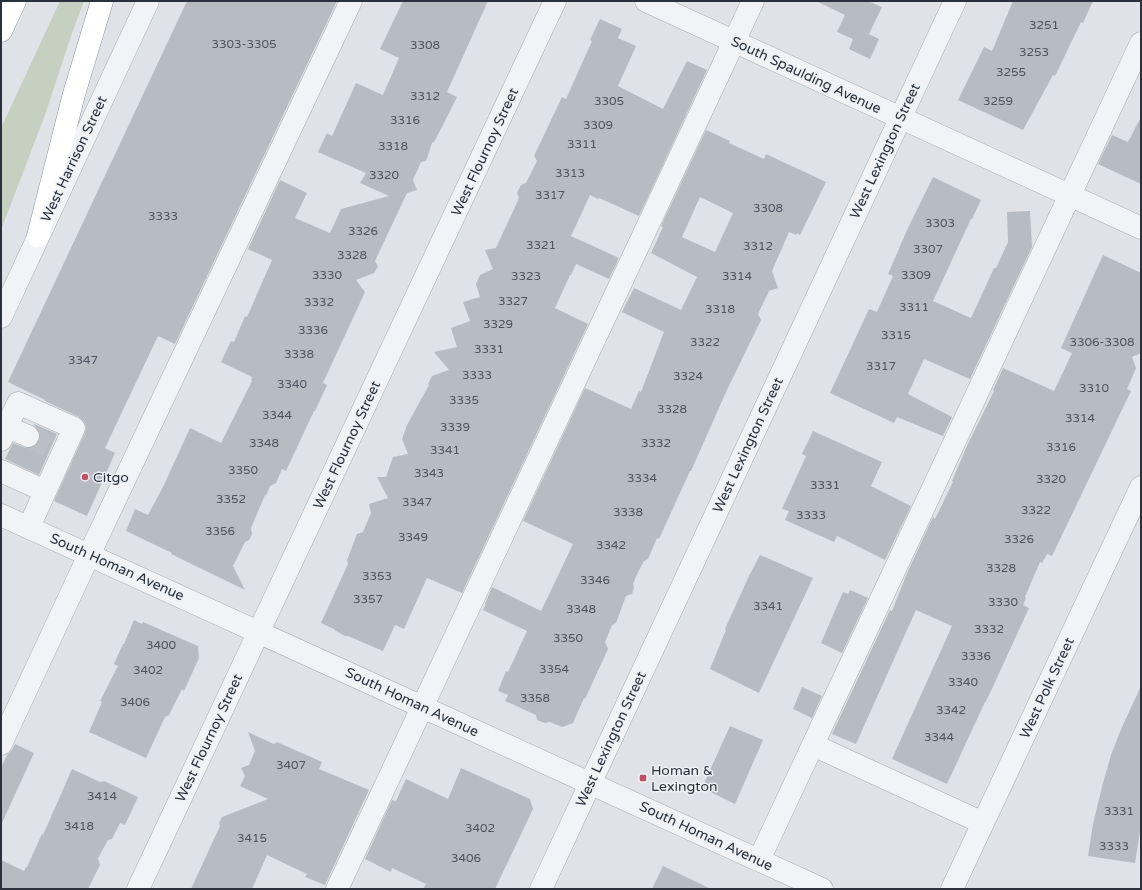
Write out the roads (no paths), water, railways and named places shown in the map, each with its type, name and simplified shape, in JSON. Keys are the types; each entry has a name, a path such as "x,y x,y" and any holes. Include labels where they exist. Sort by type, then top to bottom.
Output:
{"highway":[{"path":"1,31 15,1"},
{"path":"38,236 74,94 102,1"}],"street":[{"name":"West Harrison Street","path":"1,317 148,1"},
{"path":"1,744 351,1"},
{"name":"West Flournoy Street","path":"138,889 555,1"},
{"name":"South Spaulding Avenue","path":"646,1 1141,228"},
{"path":"337,889 753,1"},
{"name":"West Lexington Street","path":"541,889 955,1"},
{"path":"759,860 1141,43"},
{"path":"28,436 3,431 18,403 74,428 57,450 45,491 29,528"},
{"path":"1,471 45,491"},
{"name":"West Polk Street","path":"952,889 1141,487"},
{"name":"South Homan Avenue","path":"1,515 822,889"},
{"path":"813,745 983,823"}],"tunnel":[{"path":"28,436 50,447"}],"place":[{"name":"Citgo","path":"85,477"},
{"name":"Homan & Lexington","path":"643,778"}]}
